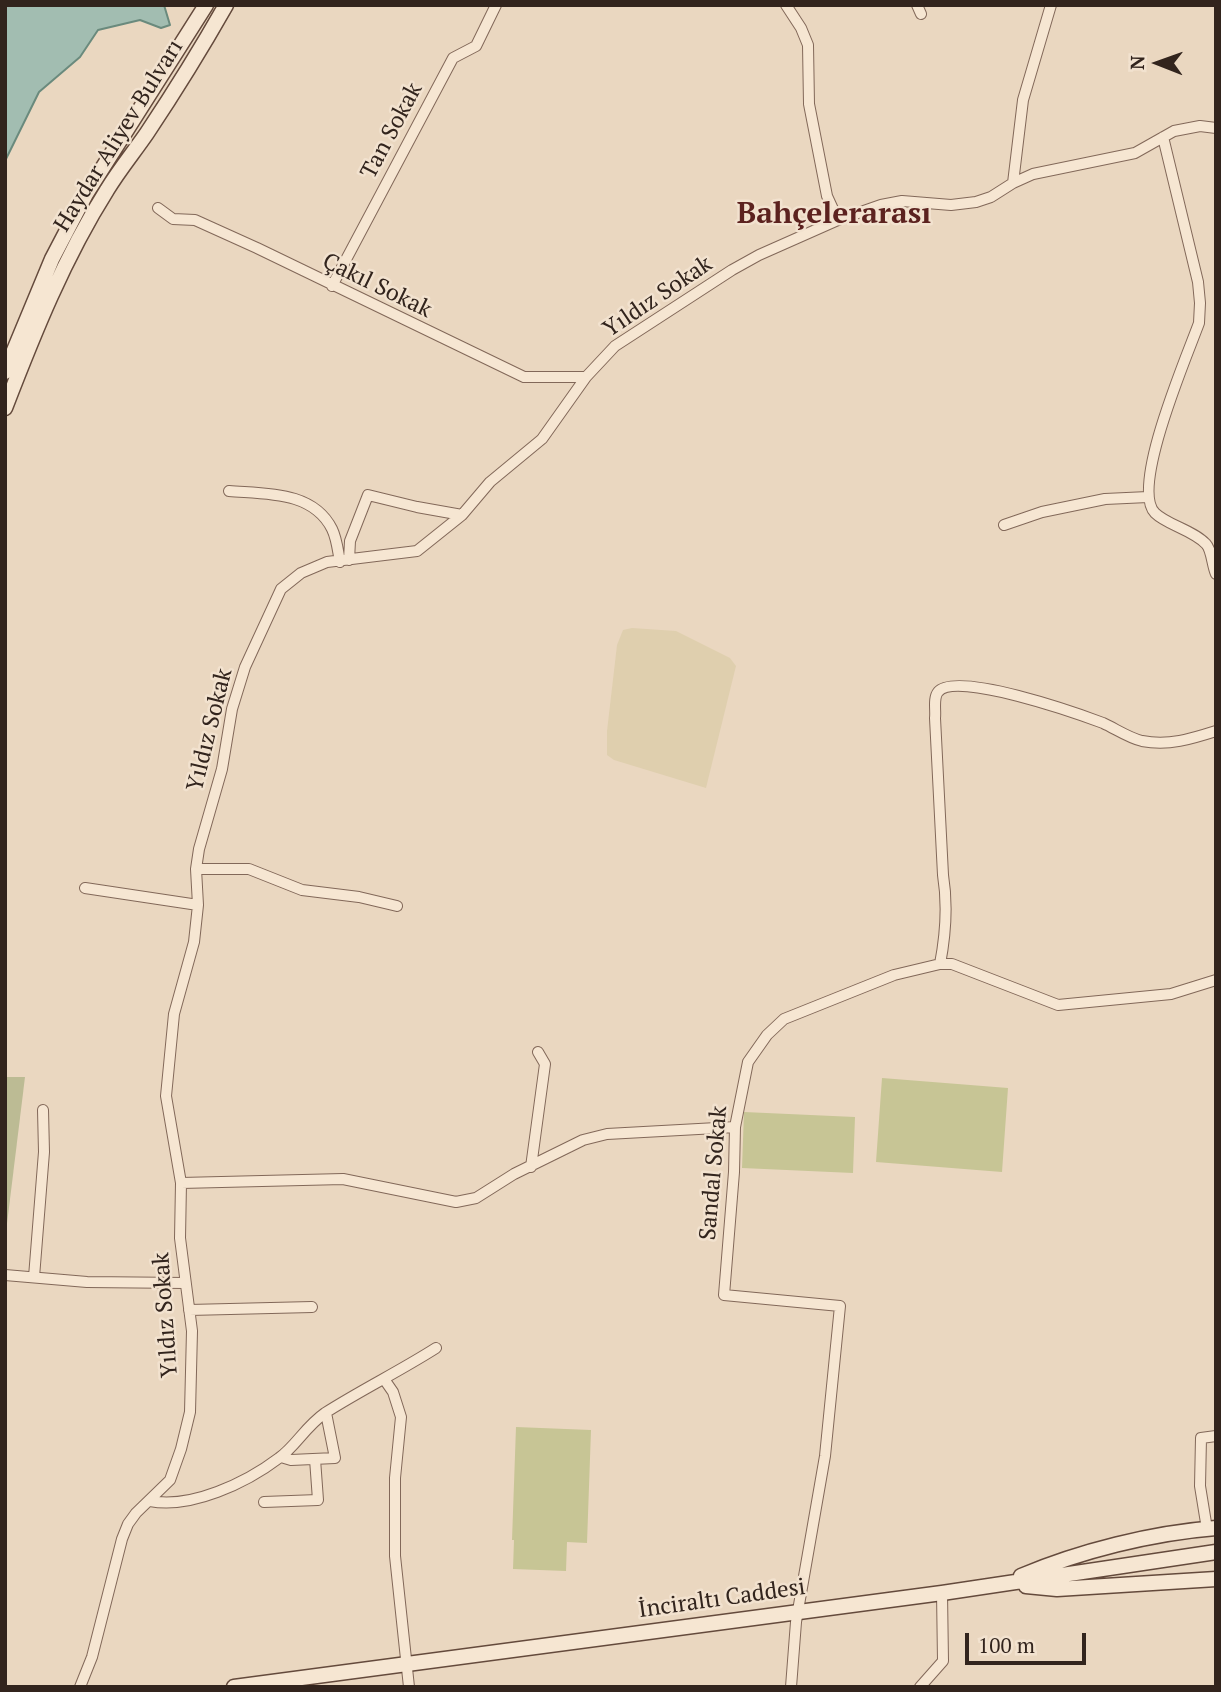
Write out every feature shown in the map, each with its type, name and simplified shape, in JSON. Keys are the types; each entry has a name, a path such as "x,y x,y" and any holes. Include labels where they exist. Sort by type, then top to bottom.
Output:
{"main road":[{"name":"Haydar Aliyev Bulvarı","path":"5,372 52,259 86,194 206,5"},
{"name":"Haydar Aliyev Bulvarı","path":"5,408 55,285 86,227 108,188 194,60 226,5"},
{"path":"1004,1583 1054,1562 1164,1534 1211,1529"},
{"name":"İnciraltı Caddesi","path":"234,1687 942,1592 1216,1552"},
{"path":"1004,1583 1057,1589 1216,1579"}],"street":[{"name":"Tan Sokak","path":"332,285 453,58 476,46 496,5"},
{"path":"786,5 808,45 809,104 827,196 838,220"},
{"path":"1013,183 1023,100 1051,5"},
{"name":"Yıldız Sokak","path":"80,1687 92,1657 128,1524 170,1480 190,1412 192,1331 180,1238 180,1183 166,1096 174,1014 194,943 199,849 222,769 232,709 245,667 281,589 301,573 327,562 417,551 462,515 490,482 542,439 586,377 615,346 759,255 838,220 881,205 902,201 951,205 976,202 1013,183 1052,169 1135,153 1174,131 1200,126 1216,128"},
{"path":"1163,137 1198,282 1200,303 1199,323 1151,461 1148,497 1155,513 1188,530 1208,545 1216,574"},
{"name":"Çakıl Sokak","path":"158,208 173,219 195,220 524,377 586,377"},
{"path":"229,491 289,495 318,510 332,530 345,561"},
{"path":"345,561 368,495 462,515"},
{"path":"1004,525 1042,512 1105,499 1148,497"},
{"path":"940,964 946,933 947,900 943,875 935,718 936,695 940,689 953,686 1028,697 1104,724 1139,741 1167,744 1216,731"},
{"path":"196,869 249,869 302,890 359,897 397,906"},
{"path":"85,888 198,905"},
{"name":"Sandal Sokak","path":"791,1687 796,1622 825,1456 840,1306 724,1295 735,1127 748,1062 767,1035 784,1019 894,975 940,964 952,964 1058,1005 1171,994 1216,980"},
{"path":"531,1167 545,1064 538,1052"},
{"path":"34,1277 44,1152 43,1110"},
{"path":"180,1183 343,1179 456,1202 476,1198 514,1174 583,1140 607,1134 735,1127"},
{"path":"5,1276 87,1282 185,1283"},
{"path":"189,1310 312,1307"},
{"path":"150,1501 164,1504 196,1499 227,1488 281,1457 305,1429 326,1413 436,1348"},
{"path":"384,1379 393,1392 401,1417 396,1478 395,1556 409,1687"},
{"path":"281,1457 291,1460 335,1458 326,1413"},
{"path":"1211,1529 1200,1486 1201,1438 1216,1436"},
{"path":"264,1503 318,1500 315,1459"},
{"path":"920,1687 943,1661 942,1592"}],"shaded area":[{"path":"5,5 164,5 170,25 161,28 140,20 98,30 80,57 39,92 5,161"},
{"path":"632,628 676,631 730,658 736,666 706,788 614,760 607,755 607,731 617,645 623,630"},
{"path":"882,1078 1008,1088 1002,1172 876,1162"},
{"path":"744,1112 855,1117 853,1173 742,1168"},
{"path":"516,1427 591,1430 587,1543 567,1542 566,1571 513,1569"}],"green space":[{"path":"5,1077 25,1077 5,1240"}],"district":[{"name":"Bahçelerarası","path":"834,214"}]}
